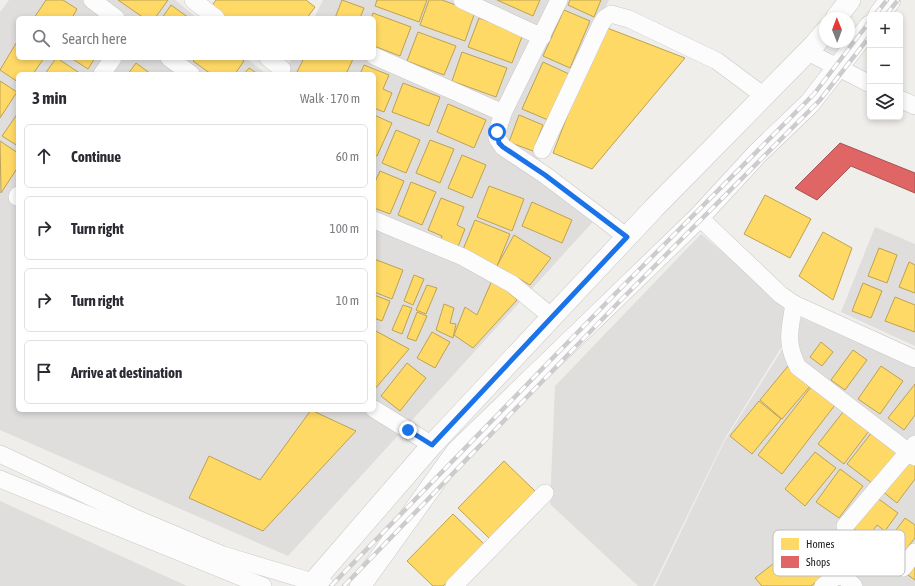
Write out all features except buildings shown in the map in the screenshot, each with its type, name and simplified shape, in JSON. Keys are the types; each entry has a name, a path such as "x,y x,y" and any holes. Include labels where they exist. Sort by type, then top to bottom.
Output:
{"street":[{"path":"92,0 113,16"},
{"path":"193,0 213,16"},
{"path":"462,0 542,37"},
{"path":"559,0 503,113 497,132 499,143 545,175 627,237"},
{"path":"841,12 850,0"},
{"path":"880,12 890,0"},
{"path":"542,150 601,24 605,18 611,14 629,19 717,61 764,96"},
{"path":"360,586 457,451 698,216 757,154 810,103 867,30"},
{"path":"0,454 133,517 209,549 316,585 432,445 627,237 819,39"},
{"path":"808,52 867,83"},
{"path":"376,57 503,113"},
{"path":"103,72 112,60"},
{"path":"172,60 188,72"},
{"path":"271,60 282,69"},
{"path":"903,100 915,106"},
{"path":"698,216 780,295 794,304 915,359"},
{"path":"376,221 464,257 512,284 552,318"},
{"path":"794,304 789,336 789,347 798,367 913,451 845,526"},
{"path":"376,410 432,445"},
{"path":"0,478 263,586"},
{"path":"454,586 545,493"},
{"path":"905,565 915,552"},
{"path":"823,586 835,577 843,576 854,586"}],"shaded area":[{"path":"9,0 175,0 195,16 16,16 16,60 248,60 264,72 16,72 16,412 376,412 376,72 282,72 291,60 376,60 376,16 315,16 323,0 609,0 537,158 601,213 288,556 0,430 0,12"},
{"path":"875,227 915,244 915,346 841,312"},
{"path":"701,234 800,317 724,440 653,586 638,586 550,504 555,386"},
{"path":"802,318 915,367 915,586 655,586 724,442"},
{"path":"0,501 187,586 0,586"}],"railway":[{"path":"877,12 887,0"},
{"path":"888,12 898,0"},
{"path":"331,586 613,296 814,94 867,25"},
{"path":"344,586 619,302 820,100 867,40"}],"route":[{"path":"408,430 432,445 627,237 545,175 503,147 499,143 497,132"}]}
